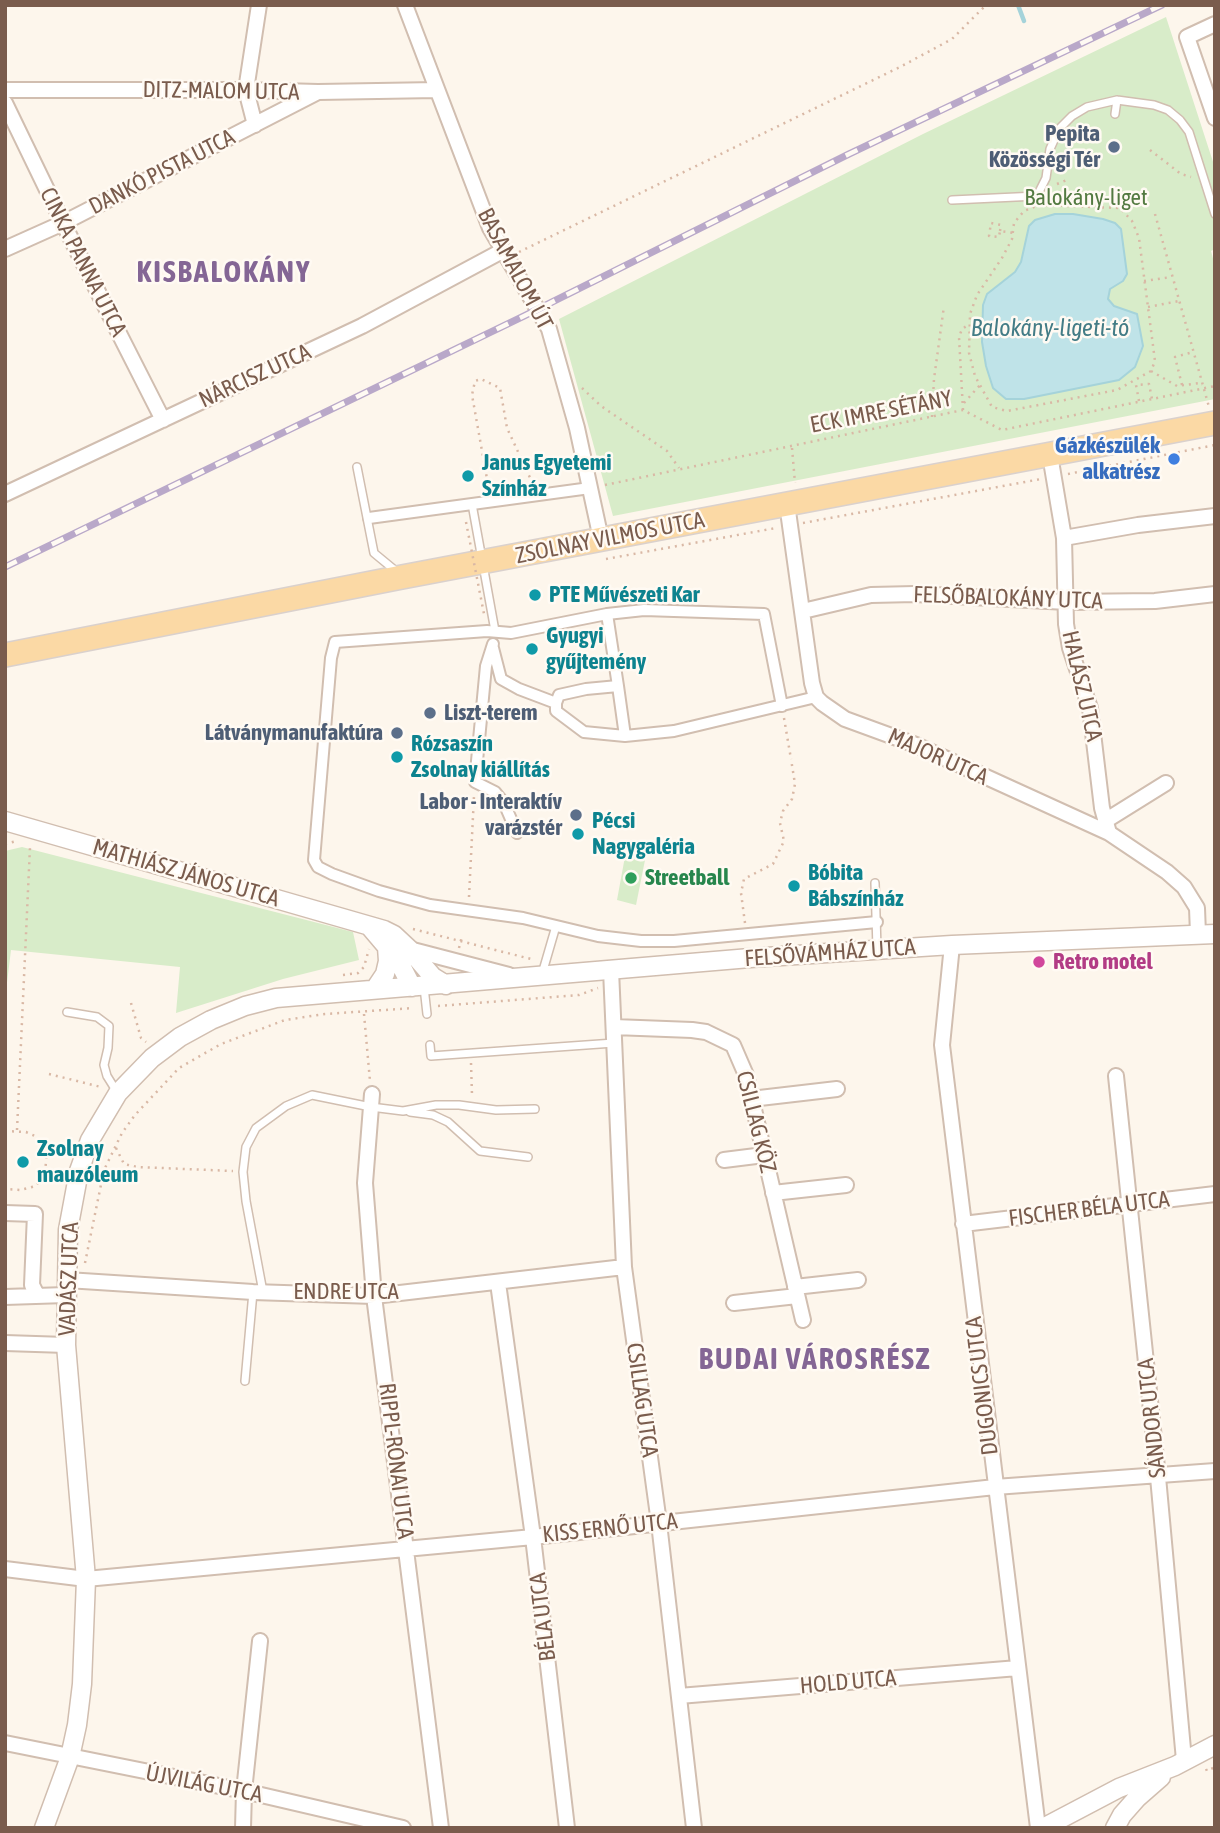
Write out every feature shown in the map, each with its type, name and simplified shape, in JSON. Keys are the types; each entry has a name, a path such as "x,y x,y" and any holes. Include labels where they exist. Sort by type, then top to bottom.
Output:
{"main road":[{"name":"ZSOLNAY VILMOS UTCA","path":"5,655 402,577 480,576 794,511 1051,466 1212,417"}],"street":[{"path":"255,125 246,90 259,5"},
{"name":"BASAMALOM ÚT","path":"405,5 482,209 504,254 549,329 603,549"},
{"path":"1215,24 1187,37 1215,118"},
{"name":"DITZ-MALOM UTCA","path":"5,90 438,90"},
{"name":"DANKÓ PISTA UTCA","path":"5,249 63,223 318,92"},
{"name":"CINKA PANNA UTCA","path":"5,103 163,420"},
{"name":"NÁRCISZ UTCA","path":"5,494 362,326 504,254"},
{"name":"HALÁSZ UTCA","path":"1051,466 1064,538 1066,624 1070,648 1090,708 1102,808 1107,827"},
{"path":"369,518 590,488"},
{"path":"618,687 586,689 559,695 556,711 584,732 625,736 674,731 817,697 812,683 803,611 794,511"},
{"path":"1064,538 1138,525 1215,516"},
{"name":"FELSŐBALOKÁNY UTCA","path":"803,611 871,595 893,594 1067,602 1155,601 1215,594"},
{"path":"782,706 764,614 644,610 607,614 511,633 493,631 335,642 331,658 314,860 318,867 379,891 430,905 523,918 598,936 641,941 674,941 877,922"},
{"path":"607,614 625,736"},
{"path":"493,631 493,645 501,679 556,703"},
{"path":"493,645 486,666 475,782 495,792 517,833"},
{"name":"MAJOR UTCA","path":"817,697 845,719 916,745 1107,827 1184,887 1198,908 1206,934"},
{"path":"1107,827 1166,783"},
{"name":"MATHIÁSZ JÁNOS UTCA","path":"5,821 368,925 394,935 433,976 446,985"},
{"path":"368,925 388,961 384,974 374,989"},
{"name":"FELSŐVÁMHÁZ UTCA","path":"446,985 518,977 543,968 611,976 952,944 1206,934"},
{"name":"DUGONICS UTCA","path":"952,944 942,1045 995,1487 1041,1828"},
{"path":"378,947 398,960 418,986"},
{"name":"MATHIÁSZ JÁNOS UTCA","path":"409,949 518,977"},
{"name":"CSILLAG UTCA","path":"611,976 624,1267 659,1523 694,1828"},
{"name":"VADÁSZ UTCA","path":"44,1828 78,1725 82,1684 86,1579 66,1345 68,1230 79,1171 114,1087 180,1037 245,1006 276,998 446,985"},
{"name":"CSILLAG KÖZ","path":"614,1027 706,1032 733,1045 746,1075 803,1320"},
{"name":"SÁNDOR UTCA","path":"1116,1076 1158,1476 1180,1763"},
{"path":"751,1099 837,1089"},
{"name":"RIPPL-RÓNAI UTCA","path":"371,1101 365,1183 374,1296 441,1828"},
{"path":"724,1160 764,1155"},
{"path":"773,1193 846,1185"},
{"name":"FISCHER BÉLA UTCA","path":"962,1224 1215,1194"},
{"path":"5,1213 35,1214 32,1285 37,1295"},
{"name":"ENDRE UTCA","path":"5,1297 37,1295 85,1282 374,1296 624,1267"},
{"path":"734,1303 858,1280"},
{"name":"BÉLA UTCA","path":"498,1283 533,1536 567,1828"},
{"path":"5,1343 66,1345"},
{"name":"KISS ERNŐ UTCA","path":"5,1569 86,1579 533,1536 995,1487 1215,1471"},
{"path":"243,1828 244,1791 260,1641"},
{"name":"HOLD UTCA","path":"679,1696 1018,1668"},
{"name":"ÚJVILÁG UTCA","path":"5,1743 244,1791 403,1828"},
{"path":"1041,1828 1119,1788 1180,1763 1215,1745"},
{"path":"1115,1828 1137,1798 1180,1763"}],"lane":[{"path":"1115,114 1117,100"},
{"path":"952,200 1037,195 1046,178 1050,149 1059,129 1072,116 1087,107 1117,100 1154,105 1168,110 1180,120 1189,132 1215,214"},
{"path":"357,467 374,553 402,577"},
{"path":"472,504 480,576 493,631"},
{"path":"875,883 877,950"},
{"path":"543,968 555,926"},
{"path":"418,986 426,1010"},
{"path":"67,1012 97,1017 108,1026 108,1048 104,1065 114,1087"},
{"path":"430,1045 431,1056 615,1043"},
{"path":"245,1381 258,1292 243,1172 246,1147 256,1128 286,1106 312,1095 371,1101 402,1111 433,1115 448,1122 480,1151 528,1157"},
{"path":"402,1111 436,1105 496,1110 535,1109"}],"path":[{"path":"504,254 682,174 900,67 952,39 986,5"},
{"path":"1150,150 1181,174 1189,177 1204,176"},
{"path":"1039,205 1119,208 1132,221 1139,238 1143,281 1155,350 1152,371 1116,390 1007,411 992,407 975,376 969,353 968,325 976,295 1002,258 1014,233 1014,223 1024,211 1039,205"},
{"path":"1155,215 1212,417"},
{"path":"991,223 1001,225 1000,231 999,237 989,236 991,223"},
{"path":"1000,231 1014,233"},
{"path":"1143,281 1172,277"},
{"path":"1148,307 1179,301"},
{"path":"932,417 944,306"},
{"path":"963,410 958,337 968,325"},
{"path":"1182,385 1175,357 1193,352"},
{"path":"1152,371 1177,386 1180,392"},
{"path":"490,502 472,394 475,381 481,379 500,388 507,428 538,495"},
{"path":"1177,386 1200,383 1205,388"},
{"path":"964,403 981,384"},
{"path":"1139,401 1136,386 1149,384 1152,399"},
{"name":"ECK IMRE SÉTÁNY","path":"590,488 963,410 1002,430 1215,386"},
{"path":"565,387 581,387 601,406 667,451 680,469"},
{"path":"603,549 794,511 1051,466 1215,445"},
{"path":"792,446 794,511"},
{"path":"466,522 484,614"},
{"path":"747,934 741,893 744,879 773,864 784,841 780,823 783,811 792,799 795,784 782,706"},
{"path":"468,910 475,782"},
{"path":"17,1130 31,838"},
{"path":"404,927 543,968"},
{"path":"339,975 358,972 378,947"},
{"path":"85,1282 83,1273 92,1219 104,1170 122,1133 148,1098 179,1068 200,1055 253,1030 285,1020 325,1014 426,1010 579,995 611,976"},
{"path":"131,1003 141,1038"},
{"path":"363,1013 371,1101"},
{"path":"470,1053 473,1107"},
{"path":"49,1074 114,1087"},
{"path":"5,1131 17,1130 37,1137 47,1152 45,1172 36,1186 19,1190 5,1189"},
{"path":"116,1147 124,1164 137,1167 243,1172"}],"green space":[{"name":"Balokány-liget","path":"1166,17 1215,168 1215,249 1211,251 1215,266 1215,399 613,516 559,319 923,134"},
{"path":"22,847 353,932 359,960 283,979 176,1013 180,967 11,950 5,999 5,851"},
{"name":"Streetball","path":"626,851 646,855 636,905 617,900"}],"water":[{"name":"Balokány-ligeti-tó","path":"1055,214 1103,219 1115,223 1121,229 1127,274 1123,281 1110,289 1108,299 1114,306 1137,314 1143,346 1135,367 1119,380 1024,399 1006,399 993,388 986,366 982,342 983,305 987,294 1015,272 1021,262 1029,226 1035,220"}],"waterway":[{"path":"1018,5 1024,21"}],"railway":[{"path":"5,567 524,316 849,154 1162,5"}],"place":[{"name":"Pepita Közösségi Tér","path":"1114,147"},
{"name":"Gázkészülék alkatrész","path":"1174,459"},
{"name":"Janus Egyetemi Színház","path":"468,476"},
{"name":"PTE Művészeti Kar","path":"535,595"},
{"name":"Gyugyi gyűjtemény","path":"532,649"},
{"name":"Liszt-terem","path":"430,713"},
{"name":"Látványmanufaktúra","path":"397,733"},
{"name":"Rózsaszín Zsolnay kiállítás","path":"397,757"},
{"name":"Labor - Interaktív varázstér","path":"576,815"},
{"name":"Pécsi Nagygaléria","path":"578,834"},
{"name":"Streetball","path":"631,878"},
{"name":"Bóbita Bábszínház","path":"794,886"},
{"name":"Retro motel","path":"1039,962"},
{"name":"Zsolnay mauzóleum","path":"23,1162"}],"district":[{"name":"KISBALOKÁNY","path":"224,273"},
{"name":"BUDAI VÁROSRÉSZ","path":"815,1360"}]}
